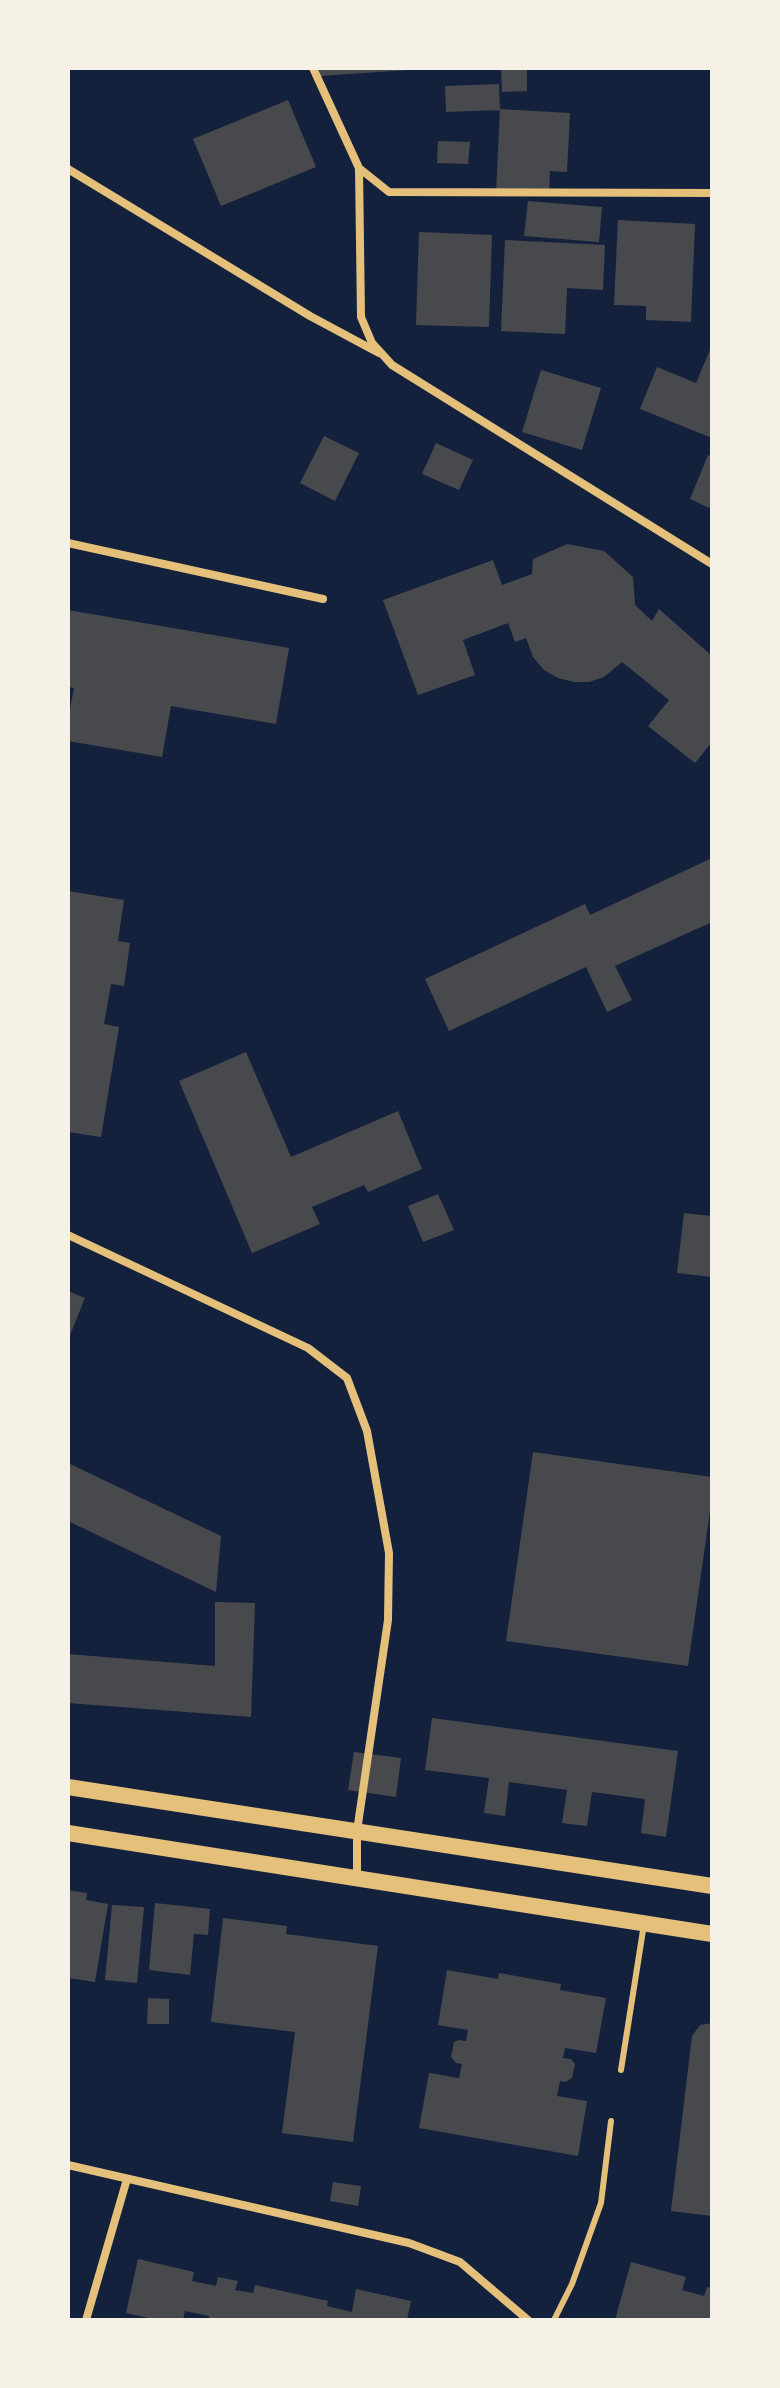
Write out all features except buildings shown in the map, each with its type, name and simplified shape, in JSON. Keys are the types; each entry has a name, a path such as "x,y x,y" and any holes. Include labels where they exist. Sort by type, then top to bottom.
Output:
{"main road":[{"path":"68,1787 712,1886"},
{"path":"68,1833 712,1934"}],"street":[{"path":"313,68 359,168 361,317 372,343 392,365 712,564"},
{"path":"359,168 389,192 712,193"},
{"path":"68,169 310,316 383,355"},
{"path":"68,543 323,599"},
{"path":"68,1235 308,1348 347,1378 367,1431 389,1553 388,1620 357,1831 357,1878"},
{"path":"68,2165 409,2243 460,2262 528,2320"},
{"path":"86,2320 127,2179"}],"lane":[{"path":"621,2070 644,1924"},
{"path":"554,2320 572,2284 601,2203 611,2121"}]}
